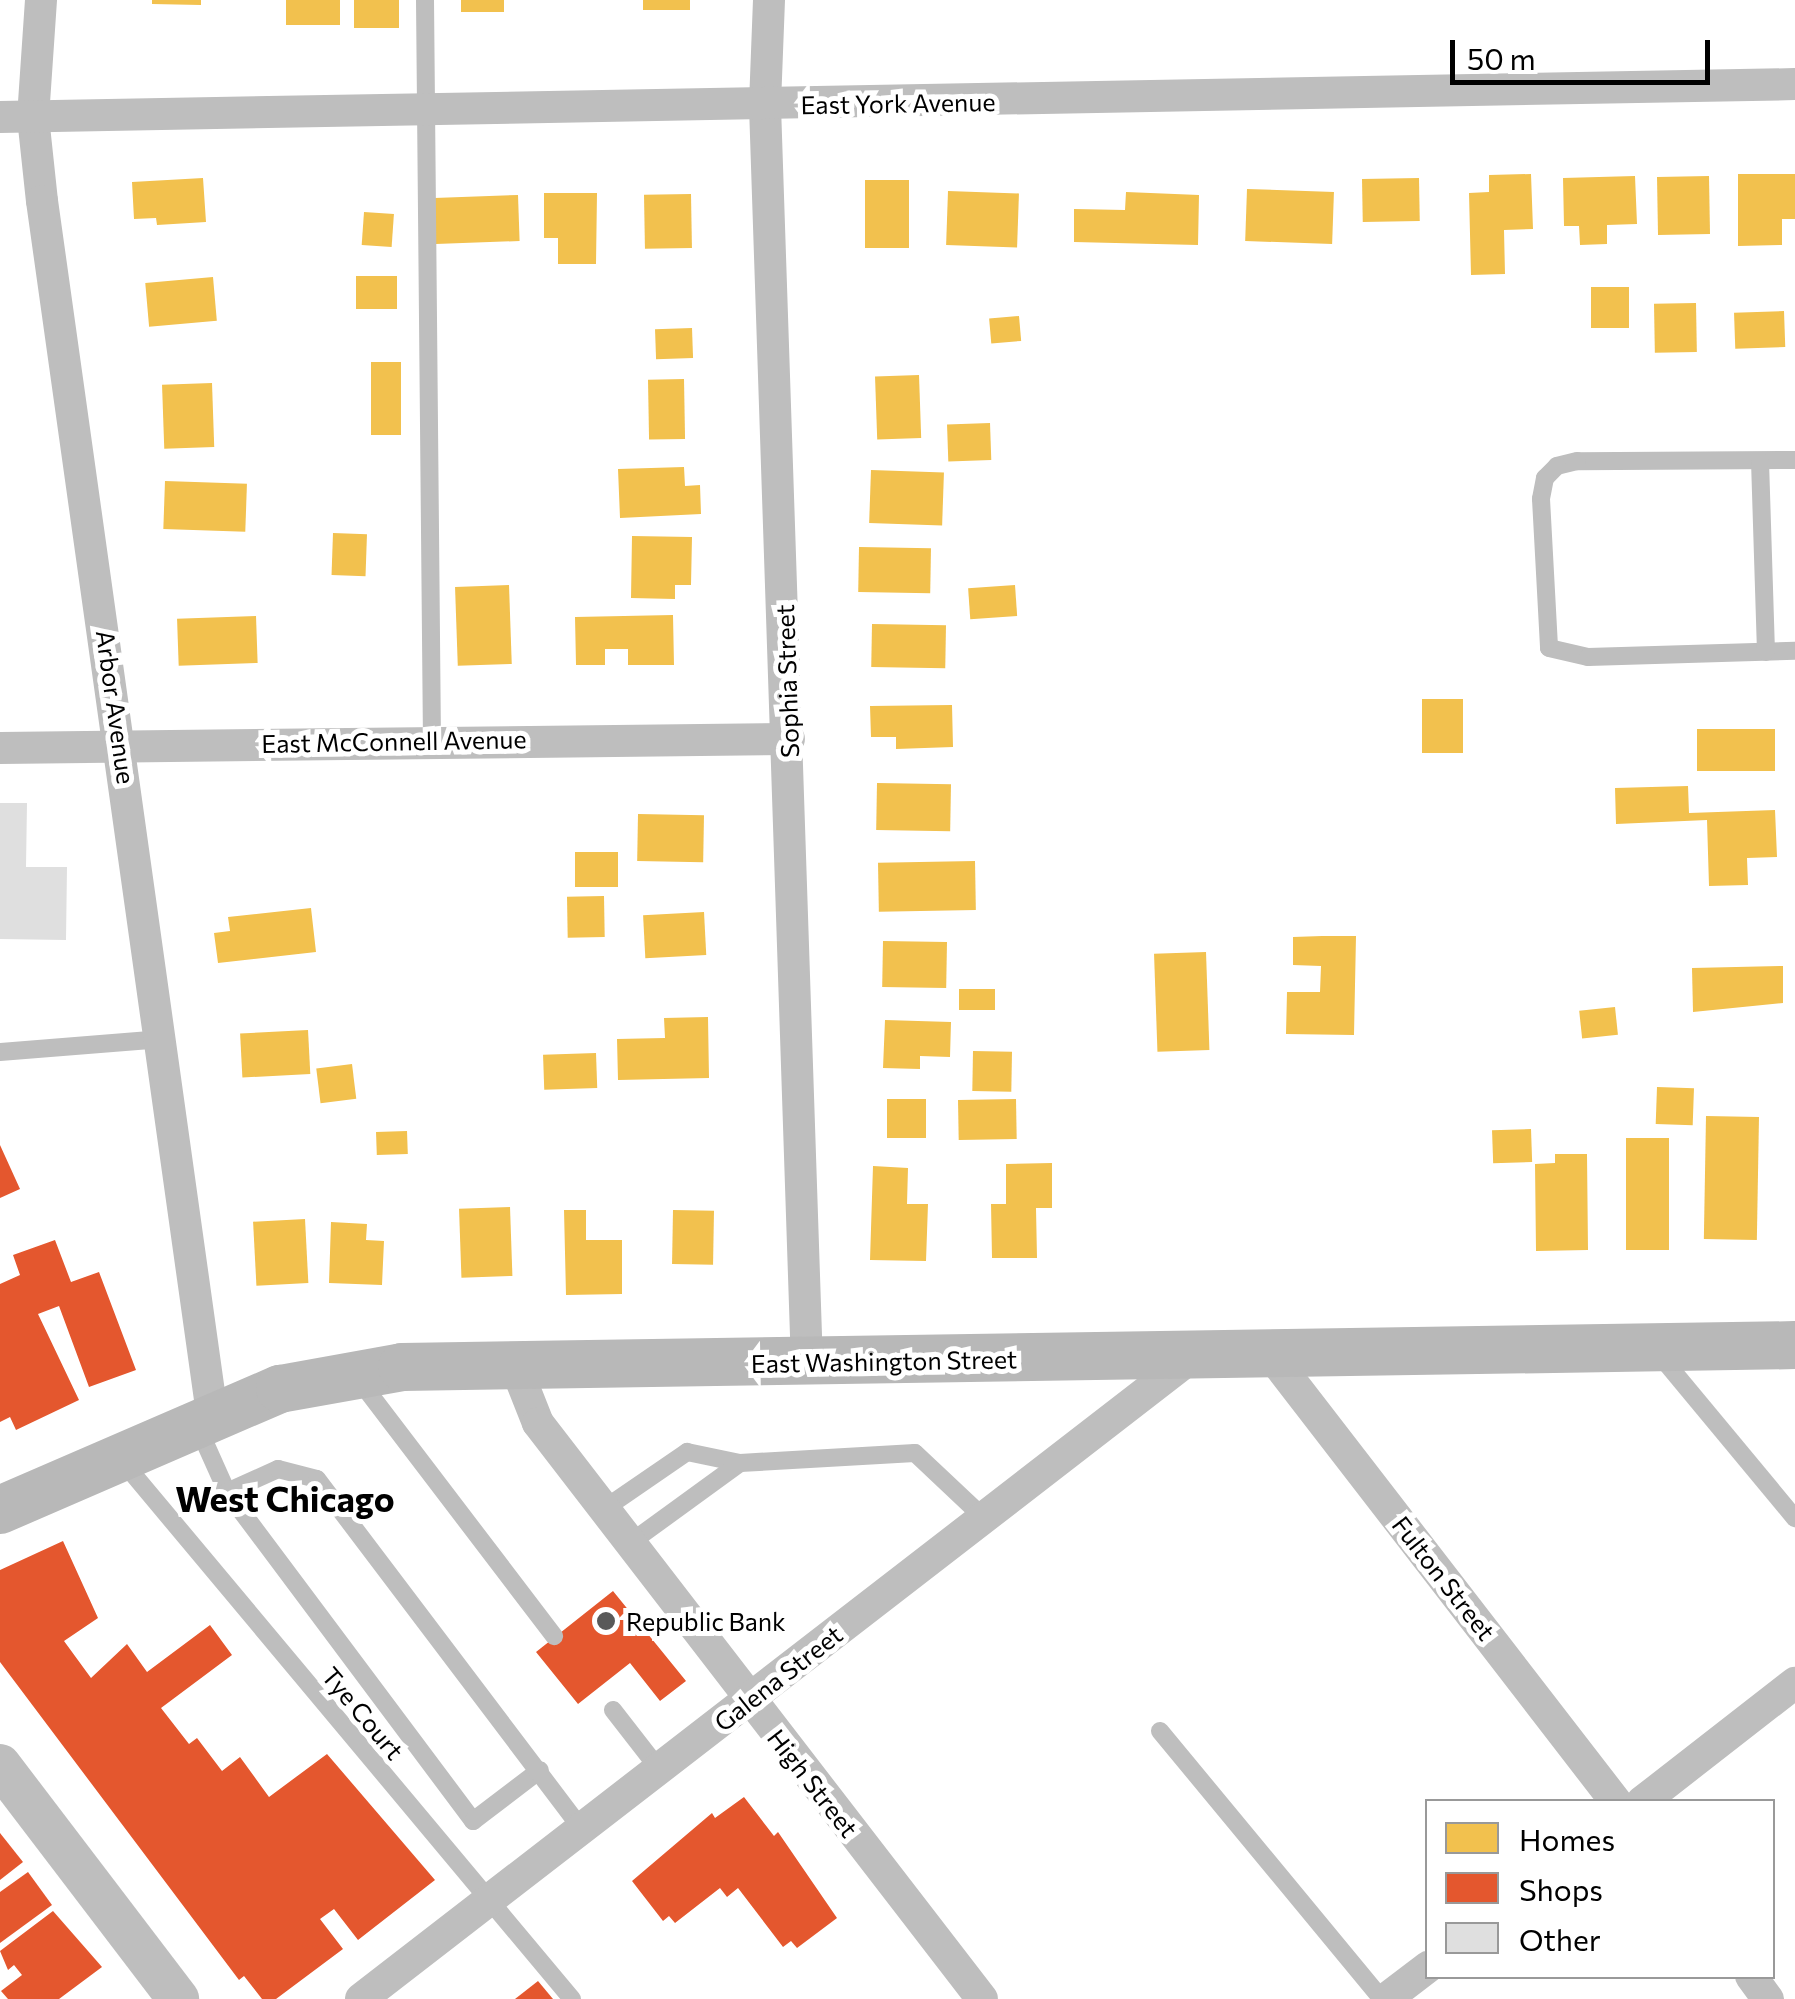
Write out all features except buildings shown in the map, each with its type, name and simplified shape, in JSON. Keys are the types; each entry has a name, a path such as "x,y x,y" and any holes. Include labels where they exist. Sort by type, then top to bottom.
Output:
{"main road":[{"name":"East Washington Street","path":"0,1510 204,1417 353,1372 515,1365 1795,1345"}],"street":[{"name":"Arbor Avenue","path":"41,0 33,117 162,1040 204,1417"},
{"name":"Sophia Street","path":"769,0 765,106 807,1362"},
{"name":"East York Avenue","path":"0,117 765,106 1795,84"},
{"name":"East McConnell Avenue","path":"0,748 432,739 789,739"},
{"name":"Fulton Street","path":"1272,1354 1614,1799"},
{"name":"Galena Street","path":"361,1999 1193,1356"},
{"name":"High Street","path":"515,1365 538,1423 982,1999"},
{"path":"1646,1799 1795,1684"},
{"path":"0,1766 178,1999"},
{"path":"1384,1999 1425,1969"}],"lane":[{"path":"426,0 423,111 432,739"},
{"path":"1760,460 1766,652"},
{"path":"1795,460 1557,466 1545,478 1542,499 1544,630 1549,648 1576,656 1795,652"},
{"path":"0,1052 162,1040"},
{"path":"1654,1348 1795,1518"},
{"path":"353,1372 554,1636"},
{"path":"204,1417 226,1492 473,1822 540,1770"},
{"path":"604,1509 687,1452 740,1463 915,1453 984,1518"},
{"name":"Tye Court","path":"119,1457 487,1902 572,1999"},
{"path":"630,1543 740,1463"},
{"path":"226,1492 278,1469 317,1479 580,1828"},
{"path":"614,1710 659,1769"},
{"path":"1160,1731 1384,1999"}],"place":[{"name":"Republic Bank","path":"606,1621"}],"district":[{"name":"West Chicago","path":"285,1498"}]}
